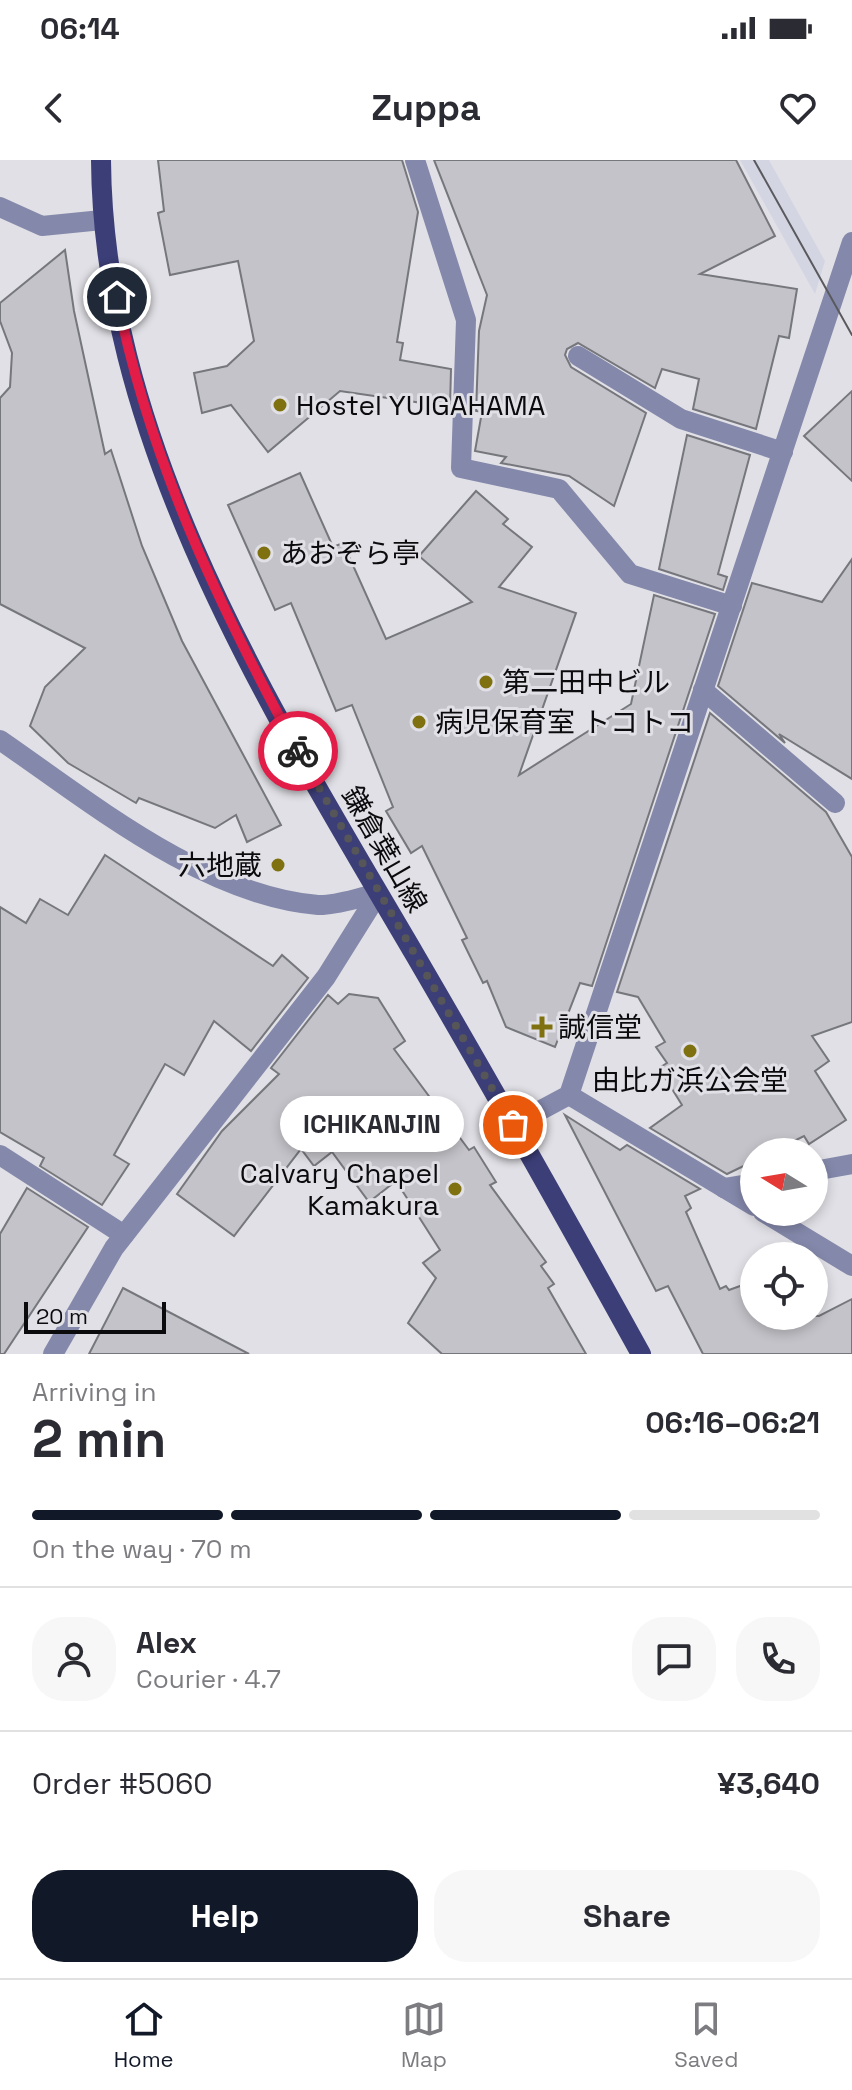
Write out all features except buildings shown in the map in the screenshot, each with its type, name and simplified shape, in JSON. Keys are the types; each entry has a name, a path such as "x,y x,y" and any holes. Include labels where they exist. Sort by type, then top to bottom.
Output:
{"main road":[{"name":"鎌倉葉山線","path":"101,160 102,220 127,349 151,433 180,514 237,639 378,894 513,1125 641,1354"}],"street":[{"path":"415,160 466,320 461,468 559,489 630,574 732,606"},
{"path":"0,207 42,226 102,220"},
{"path":"513,1125 569,1095 852,242"},
{"path":"578,356 681,419 783,452"},
{"path":"703,690 835,803"},
{"path":"0,740 149,843 246,889 319,905 378,894"},
{"path":"53,1354 124,1235 326,977 378,894"},
{"path":"569,1095 740,1198"},
{"path":"0,1155 124,1235"},
{"path":"828,1168 852,1164"},
{"path":"724,1188 740,1185"},
{"path":"786,1226 852,1266"}],"shaded area":[{"path":"740,160 769,160 825,261 815,294"}],"tram line":[{"path":"754,160 852,335"}],"way so far":[{"path":"298,751 513,1125"}],"place":[{"name":"Hostel YUIGAHAMA","path":"280,405"},
{"name":"あおぞら亭","path":"264,553"},
{"name":"第二田中ビル","path":"486,682"},
{"name":"病児保育室 トコトコ","path":"419,722"},
{"name":"六地蔵","path":"278,865"},
{"name":"誠信堂","path":"542,1027"},
{"name":"由比ガ浜公会堂","path":"690,1051"},
{"name":"ICHIKANJIN","path":"513,1125"},
{"name":"Calvary Chapel Kamakura","path":"455,1189"}],"route":[{"path":"117,297 127,349 151,433 180,514 237,639 298,751"}]}
